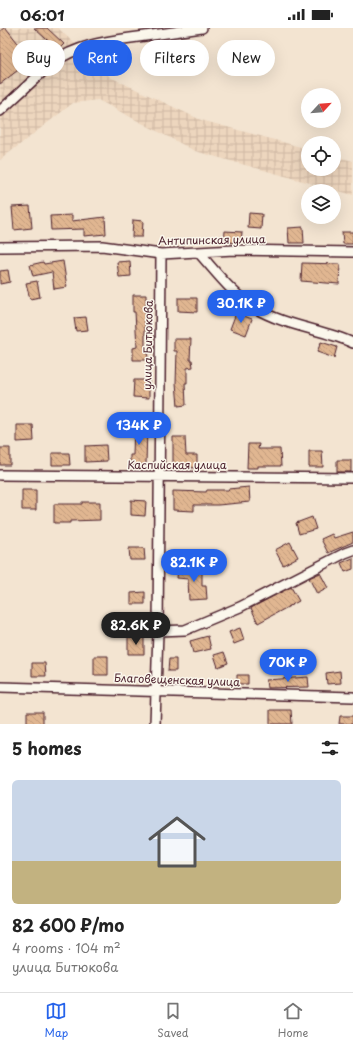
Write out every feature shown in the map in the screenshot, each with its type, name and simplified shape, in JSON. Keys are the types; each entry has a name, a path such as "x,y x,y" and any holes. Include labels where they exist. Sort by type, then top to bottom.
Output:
{"street":[{"path":"0,111 58,58 82,47 105,42 202,28"},
{"name":"Антипинская улица","path":"0,246 102,246 162,254 234,250 353,252"},
{"path":"199,253 236,293 255,308 283,320 353,343"},
{"name":"улица Битюкова","path":"155,724 158,631 162,254"},
{"name":"Каспийская улица","path":"0,475 353,478"},
{"path":"158,631 185,630 240,607 353,550"},
{"name":"Благовещенская улица","path":"0,688 353,697"}],"shaded area":[{"path":"0,28 58,28 73,42 73,76 109,76 201,120 301,147 301,176 341,176 341,158 353,161 353,195 341,192 341,184 314,184 195,151 98,100 73,103 0,160"}],"building":[{"path":"6,28 15,40 12,40 12,75 0,84 0,31"},
{"path":"34,28 47,28 60,40 47,40"},
{"path":"30,206 32,228 14,230 12,207"},
{"path":"249,213 262,214 261,229 248,228"},
{"path":"72,215 72,221 105,217 106,234 84,236 84,229 51,230 50,216"},
{"path":"133,220 143,221 142,237 132,237"},
{"path":"303,227 304,243 289,243 288,228"},
{"path":"225,231 242,232 241,243 224,242"},
{"path":"342,232 353,232 353,244 343,244"},
{"path":"63,261 67,287 54,289 52,272 33,276 30,265 43,262 44,264"},
{"path":"130,261 131,276 119,277 117,262"},
{"path":"302,263 340,264 339,284 301,281"},
{"path":"8,270 10,282 0,284 0,271"},
{"path":"37,281 40,297 30,299 26,283"},
{"path":"133,295 146,295 145,347 147,347 148,360 133,360 133,348 137,347 135,312 133,312"},
{"path":"178,298 197,298 197,312 178,311"},
{"path":"236,313 252,319 246,335 230,329"},
{"path":"86,317 88,330 76,331 74,318"},
{"path":"174,339 191,339 190,360 192,360 193,367 187,368 187,383 185,383 186,405 178,406 176,383 177,351 174,351"},
{"path":"321,342 337,347 334,358 317,352"},
{"path":"134,380 149,380 149,398 133,397"},
{"path":"17,425 33,425 34,441 17,442"},
{"path":"134,425 147,425 146,465 130,465 130,455 133,455"},
{"path":"173,437 185,437 186,455 197,455 197,468 173,467"},
{"path":"248,444 259,444 258,449 280,449 281,466 258,466 258,468 247,468"},
{"path":"106,445 107,461 85,462 85,446"},
{"path":"0,448 10,448 10,465 0,465"},
{"path":"309,451 322,451 323,467 309,467"},
{"path":"52,453 69,453 70,465 52,465"},
{"path":"337,460 351,460 351,472 337,472"},
{"path":"249,487 250,502 218,505 194,505 194,511 173,510 173,491 206,492 207,490 229,490 228,489"},
{"path":"22,490 36,490 36,510 22,510"},
{"path":"131,500 146,501 145,516 131,515"},
{"path":"82,502 100,502 100,520 54,523 54,504 82,504"},
{"path":"312,517 316,529 299,534 296,523"},
{"path":"353,532 353,542 328,553 321,539 332,534 334,538"},
{"path":"290,542 298,557 283,565 275,550"},
{"path":"129,548 144,548 145,560 130,560"},
{"path":"353,558 353,569 345,572 341,563"},
{"path":"178,568 202,569 202,586 206,586 207,599 189,600 188,579 177,578"},
{"path":"320,573 328,588 317,594 309,578"},
{"path":"291,587 299,601 258,623 251,608"},
{"path":"145,592 145,604 131,604 131,593"},
{"path":"240,628 244,640 234,644 229,632"},
{"path":"208,636 211,649 193,653 190,641"},
{"path":"128,637 144,637 144,654 128,654"},
{"path":"224,652 228,663 218,667 214,655"},
{"path":"94,656 108,656 108,675 94,675"},
{"path":"169,659 176,659 176,671 168,671"},
{"path":"32,663 45,663 46,676 32,676"},
{"path":"340,671 341,683 327,684 326,673"},
{"path":"237,675 248,675 248,684 237,684"},
{"path":"308,677 309,687 267,688 266,680"},
{"path":"270,710 291,710 292,724 270,724"},
{"path":"27,712 43,712 43,724 27,724"},
{"path":"340,716 353,716 353,724 339,724"}]}
